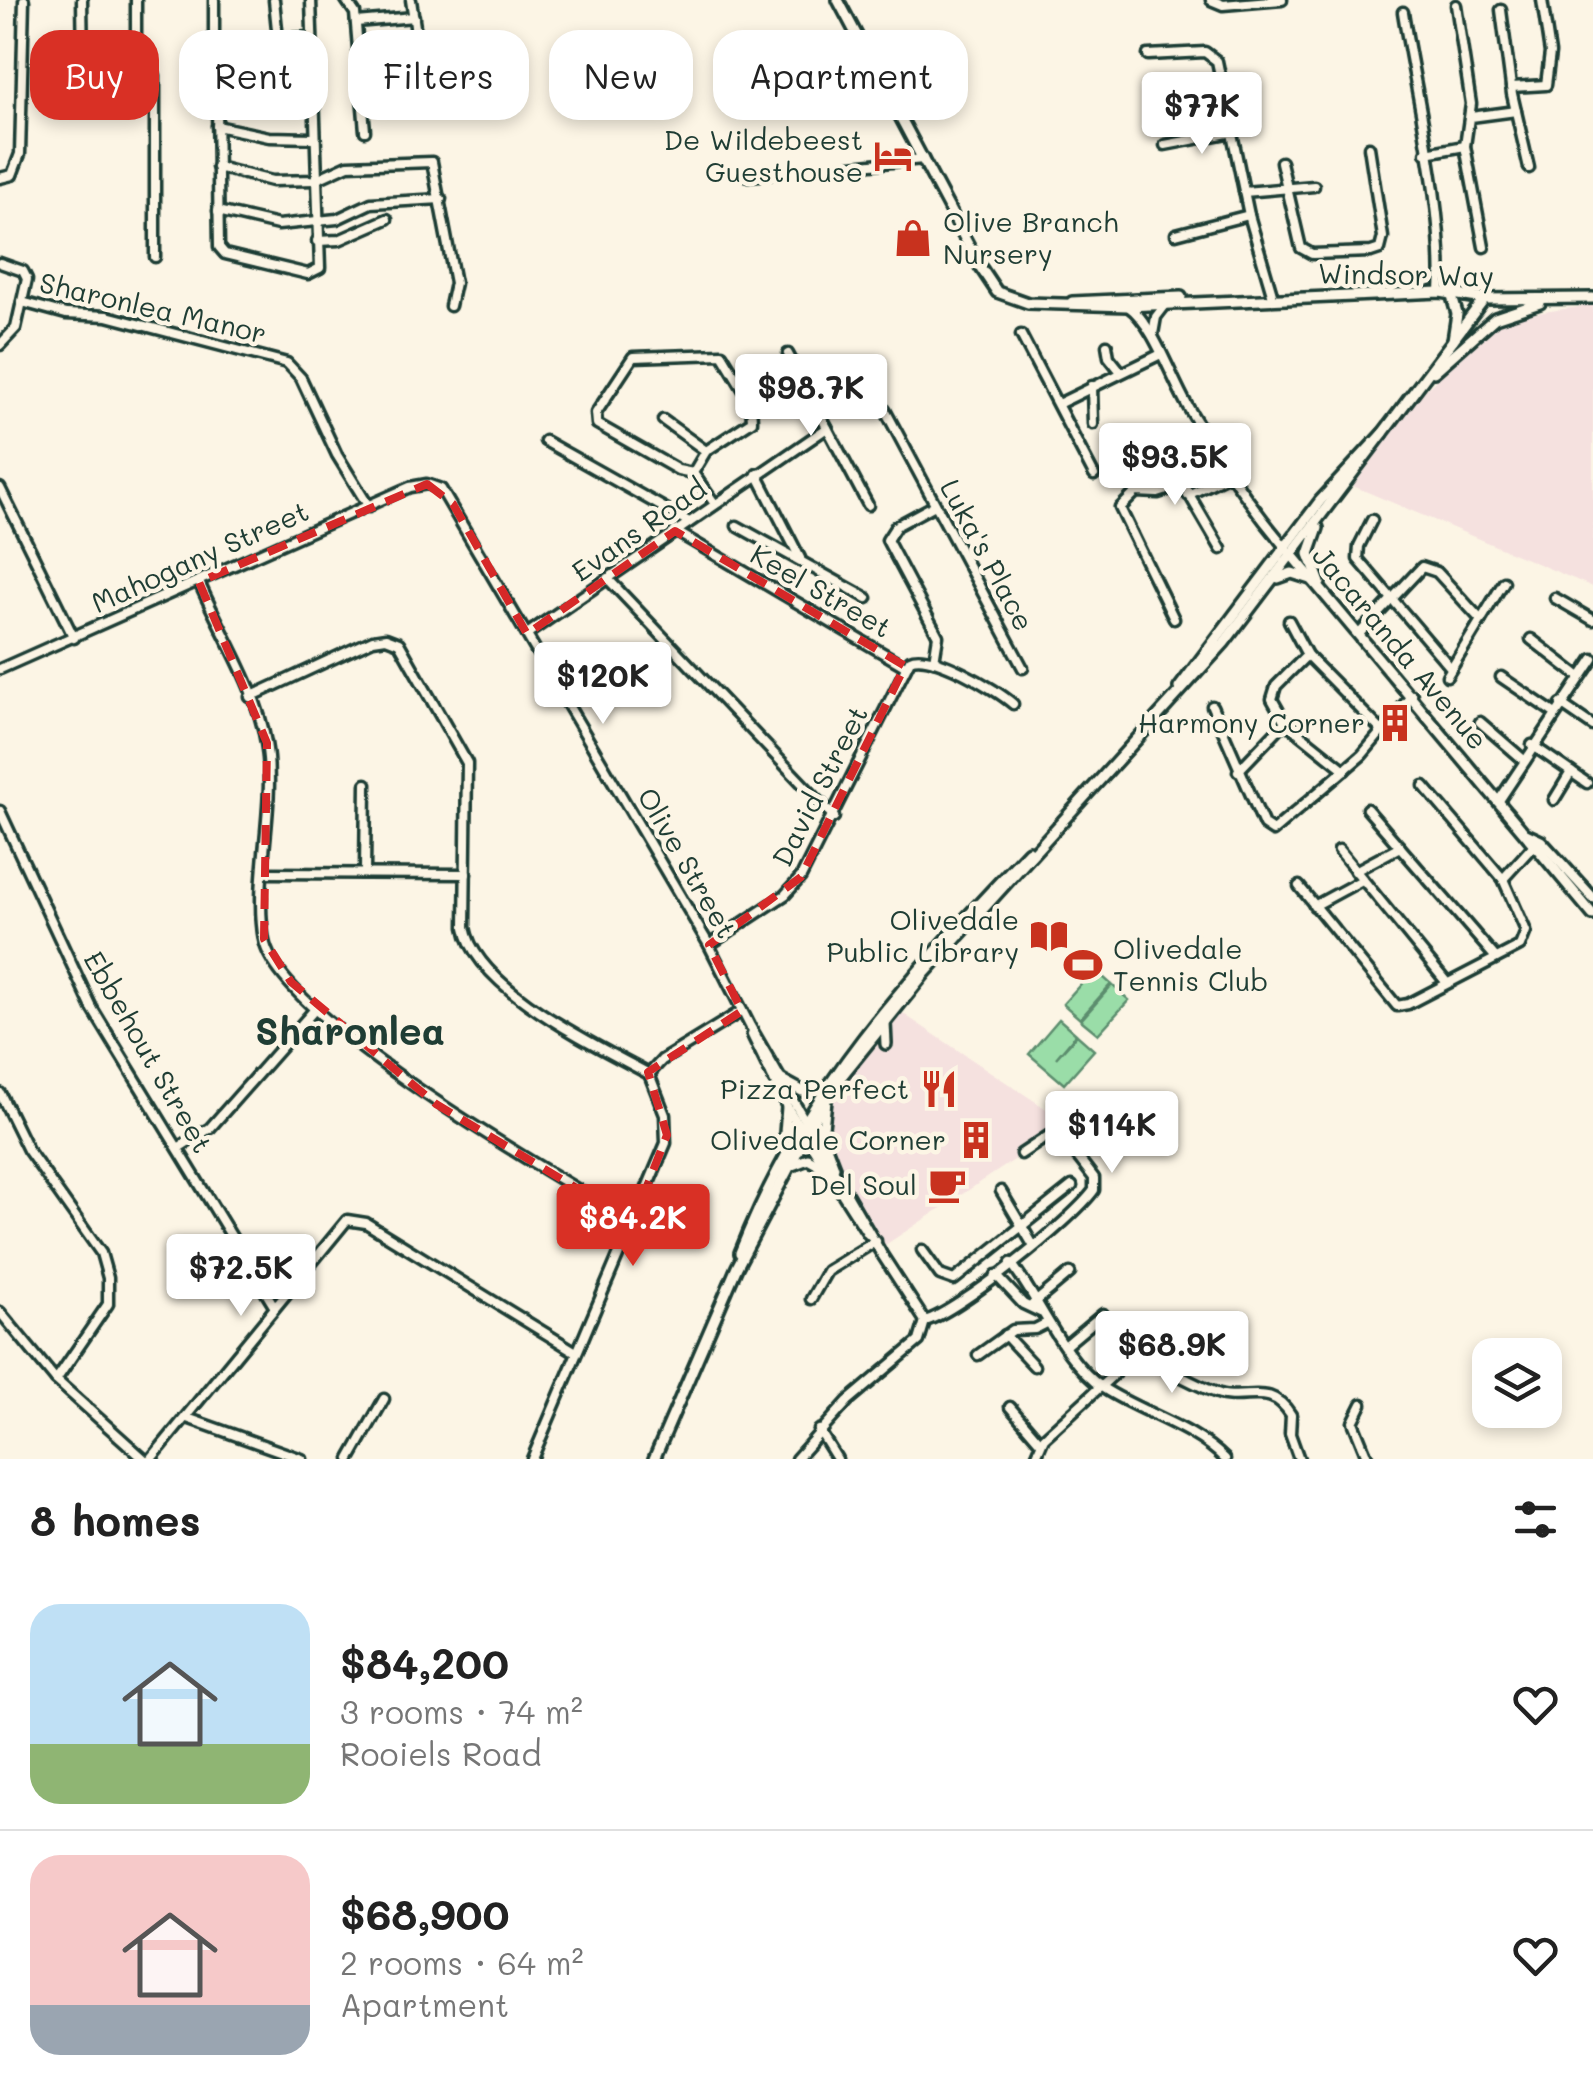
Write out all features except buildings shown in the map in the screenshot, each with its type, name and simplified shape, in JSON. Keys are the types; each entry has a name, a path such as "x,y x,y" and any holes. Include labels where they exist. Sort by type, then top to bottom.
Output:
{"street":[{"path":"0,178 12,175 20,154 24,0"},
{"path":"82,0 82,30"},
{"path":"136,0 136,30"},
{"path":"214,0 214,30"},
{"path":"274,0 277,30"},
{"path":"310,30 311,0"},
{"path":"346,0 357,30"},
{"path":"412,0 416,30"},
{"path":"748,176 924,160 838,0"},
{"path":"1212,0 1223,5 1282,0"},
{"path":"1511,87 1546,86 1550,53 1542,0"},
{"path":"1456,5 1471,117 1466,146 1484,247"},
{"path":"1500,10 1511,87 1523,125 1529,168"},
{"path":"1403,12 1445,293 1456,314 1453,343"},
{"path":"356,22 414,18"},
{"path":"1148,55 1210,54 1218,65 1249,216 1273,297"},
{"path":"1471,117 1516,112"},
{"path":"155,257 156,120"},
{"path":"217,120 219,247 224,254 308,274 320,268 312,120"},
{"path":"364,120 365,131"},
{"path":"216,126 269,138 313,138"},
{"path":"1165,146 1233,132"},
{"path":"1426,153 1466,146"},
{"path":"1281,162 1304,251 1376,251 1383,237 1370,147"},
{"path":"217,167 272,181 315,180 348,165 425,160 435,164 456,283 450,306"},
{"name":"Windsor Way","path":"924,160 998,292 1019,302 1128,306 1219,299"},
{"path":"1244,192 1314,186"},
{"path":"218,212 278,225 337,219 371,203 442,199"},
{"path":"1176,234 1249,216"},
{"path":"318,241 338,240 387,219"},
{"name":"Sharonlea Manor","path":"0,263 26,274 14,334 0,346"},
{"name":"Windsor Way","path":"1069,303 1082,299 1445,293 1484,300 1593,298"},
{"path":"1428,374 1448,363 1495,318 1557,298"},
{"path":"1176,695 1201,654 1329,508 1484,300"},
{"name":"Sharonlea Manor","path":"22,302 214,341 287,363 302,378 337,455 369,507"},
{"path":"1153,334 1154,322 1166,304"},
{"name":"Jacaranda Avenue","path":"1128,306 1153,334 1159,355 1229,475 1412,694 1526,834 1532,847 1593,915"},
{"path":"1020,335 1094,474"},
{"path":"1107,345 1109,357 1121,372"},
{"path":"692,473 706,451 743,429 754,415 726,356 718,352 646,354 628,362 596,413 597,424 678,470 692,473 715,504"},
{"path":"788,354 868,505"},
{"path":"1058,404 1159,355"},
{"path":"1092,386 1093,424"},
{"name":"Luka's Place","path":"884,410 1023,668"},
{"path":"664,420 706,451"},
{"name":"Evans Road","path":"527,634 826,428"},
{"path":"831,1169 822,1136 825,1091 1263,593 1331,487 1383,432"},
{"path":"545,441 690,522"},
{"path":"1162,448 1220,549"},
{"path":"757,474 800,558"},
{"path":"1188,495 1229,475"},
{"name":"Mahogany Street","path":"0,669 417,485"},
{"name":"Olive Street","path":"417,485 434,486 447,495 709,945 804,1126 924,1321"},
{"path":"1174,619 1120,508 1124,499 1136,492 1158,493 1183,485"},
{"path":"0,488 74,638"},
{"path":"935,505 896,526 887,540 938,636 934,660 999,691 1013,704"},
{"path":"1326,595 1309,554 1329,508"},
{"path":"1372,520 1356,555 1449,672 1504,582"},
{"path":"737,526 867,598"},
{"name":"Keel Street","path":"675,532 905,666 914,657 934,660"},
{"path":"1359,634 1414,571 1426,566 1481,620"},
{"path":"1263,593 1287,573 1313,580"},
{"path":"608,580 834,816"},
{"path":"199,582 250,697 268,757 265,944 291,982 316,1008 436,1104 632,1222"},
{"path":"1554,598 1593,620"},
{"path":"1289,620 1306,655 1382,731"},
{"path":"250,697 373,640 386,638 399,643 468,762 466,934 483,964 522,999 649,1074 665,1115 667,1135 532,1459"},
{"path":"1531,639 1580,677"},
{"path":"1306,655 1272,692 1285,722 1345,770"},
{"path":"1498,802 1512,788 1532,745 1593,660"},
{"name":"David Street","path":"709,945 794,887 834,816 905,666"},
{"path":"1501,677 1554,713"},
{"path":"1212,706 1264,826 1273,830 1345,770 1412,694"},
{"path":"1561,704 1593,726"},
{"path":"1238,771 1285,722"},
{"path":"1480,722 1525,761"},
{"path":"1532,745 1587,783"},
{"path":"1554,800 1571,772"},
{"path":"365,872 366,784"},
{"path":"1299,886 1397,1006 1520,946 1527,936 1503,879 1424,786"},
{"path":"654,1459 783,1165 825,1091 925,963 1074,808"},
{"path":"1367,809 1496,958"},
{"name":"Ebbehout Street","path":"0,811 74,976 274,1306"},
{"name":"Jacaranda Avenue","path":"1526,834 1541,841 1593,898"},
{"path":"1355,872 1400,847"},
{"path":"1503,879 1532,847"},
{"path":"1339,850 1448,983"},
{"path":"266,873 466,874"},
{"path":"1314,906 1362,880"},
{"path":"178,1148 210,1128 316,1008"},
{"path":"649,1074 662,1060 742,1011"},
{"path":"885,1020 886,1044"},
{"name":"Olive Street","path":"750,1026 787,1107 804,1126"},
{"path":"780,1079 802,1091 825,1091"},
{"path":"0,1092 28,1150 101,1253 108,1278 110,1292 102,1315 56,1380"},
{"path":"783,1165 787,1107"},
{"path":"796,1459 818,1430 919,1341 924,1321 946,1314 1091,1195 1095,1184 1058,1130 1021,1154"},
{"path":"783,1165 808,1159 831,1169"},
{"path":"922,1250 940,1275 950,1281 1072,1186"},
{"path":"1001,1191 1032,1245"},
{"path":"0,1312 56,1380 148,1459 187,1418 341,1224 354,1218 576,1352"},
{"path":"811,1299 827,1271 877,1245"},
{"path":"1010,1264 1033,1304"},
{"path":"1033,1304 1070,1274"},
{"path":"996,1275 1033,1304 1100,1386 1226,1459"},
{"path":"1066,1345 1102,1314"},
{"path":"978,1355 1005,1335 1047,1323"},
{"path":"1005,1335 1034,1366"},
{"path":"1035,1459 1040,1443 1116,1368 1136,1356 1220,1394 1262,1393 1288,1410 1299,1459"},
{"path":"350,1459 384,1399"},
{"path":"1362,1404 1353,1422 1368,1459"},
{"path":"1010,1407 1040,1443"},
{"path":"187,1418 302,1459"},
{"path":"818,1430 837,1459"}],"highlighted area":[{"path":"427,484 453,504 527,634 675,531 905,666 801,877 709,945 742,1011 648,1072 667,1135 633,1222 436,1104 291,982 264,939 267,743 199,582"}],"shaded area":[{"path":"1593,305 1593,587 1353,486 1423,392 1508,317"},
{"path":"896,1009 1069,1124 882,1247 805,1126"}],"green space":[{"path":"1094,969 1111,984 1080,1019 1063,1004"},
{"path":"1112,985 1129,1000 1098,1034 1081,1020"},
{"path":"1059,1019 1076,1034 1056,1058 1077,1035 1094,1050 1064,1084 1029,1054"}],"place":[{"name":"De Wildebeest Guesthouse","path":"893,156"},
{"name":"Olive Branch Nursery","path":"913,238"},
{"name":"Harmony Corner","path":"1395,723"},
{"name":"Olivedale Public Library","path":"1049,936"},
{"name":"Olivedale Tennis Club","path":"1083,965"},
{"name":"Pizza Perfect","path":"939,1089"},
{"name":"Olivedale Corner","path":"976,1140"},
{"name":"Del Soul","path":"947,1185"}],"district":[{"name":"Sharonlea","path":"350,1032"}]}
